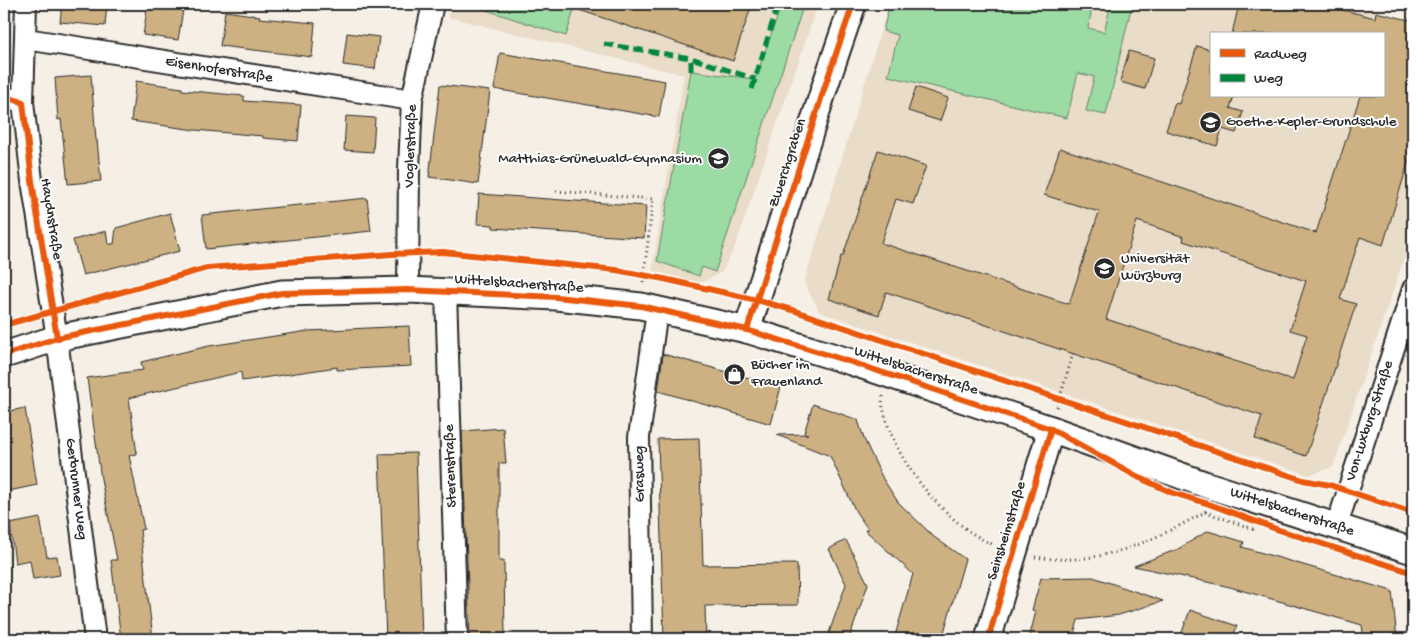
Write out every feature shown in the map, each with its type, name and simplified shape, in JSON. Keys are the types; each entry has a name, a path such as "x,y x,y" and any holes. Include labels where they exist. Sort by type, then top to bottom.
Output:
{"street":[{"name":"Haydnstraße","path":"26,4 23,102 32,181 57,338"},
{"name":"Voglerstraße","path":"408,290 409,169 412,100 433,4"},
{"name":"Zwerchgraben","path":"747,330 853,4"},
{"name":"Eisenhoferstraße","path":"26,39 412,100"},
{"path":"4,97 23,102"},
{"name":"Von-Luxburg-Straße","path":"1337,525 1413,289"},
{"name":"Wittelsbacherstraße","path":"4,355 57,338 282,293 408,290 556,297 649,308 747,330 851,362 1051,429 1204,484 1337,525 1413,551"},
{"name":"Sterenstraße","path":"446,292 457,639"},
{"name":"Grasweg","path":"642,639 639,437 649,308"},
{"name":"Gerbrunner Weg","path":"57,338 95,639"},
{"name":"Seinsheimstraße","path":"988,639 1051,429"}],"path":[{"path":"556,191 653,199 649,308"},
{"path":"1051,429 1073,354"},
{"path":"1200,502 1209,504"}],"shaded area":[{"name":"Matthias-Grünewald-Gymnasium","path":"451,4 818,4 736,244 722,272 699,284 652,270 684,75 448,17"},
{"name":"Universität Würzburg","path":"889,4 1341,4 1413,21 1413,232 1333,467 1309,475 820,312 804,283"}],"green space":[{"path":"475,4 576,4 566,36 474,6"},
{"path":"782,4 804,4 715,272 702,267 699,276 657,261 691,71 755,79"},
{"path":"903,4 1093,4 1088,28 1104,32 1111,4 1132,4 1106,115 1086,111 1094,77 1078,73 1067,118 888,76 898,35 883,31 889,6 901,9"}],"building":[{"path":"62,4 107,4 105,26 60,22"},
{"path":"148,4 184,4 178,40 143,35"},
{"path":"570,4 752,4 733,61 570,7"},
{"path":"1239,4 1319,4 1375,18 1376,12 1413,21 1413,147 1383,245 1360,237 1340,299 1356,304 1306,456 1255,439 1262,416 886,292 879,315 829,299 841,256 843,256 878,150 926,166 913,204 896,199 881,243 1069,304 1099,212 1044,195 1060,148 1316,233 1359,98 1384,98 1384,32 1232,32","holes":["1137,221 1184,237 1183,241 1306,281 1290,330 1307,335 1293,380 1106,319"]},
{"path":"225,11 260,16 259,18 315,23 312,57 220,46"},
{"path":"347,33 379,37 375,69 343,65"},
{"path":"1197,46 1210,50 1210,98 1233,98 1230,108 1243,112 1236,133 1222,129 1217,146 1166,131 1175,103 1179,104"},
{"path":"1129,51 1154,58 1145,89 1120,82"},
{"path":"500,53 665,81 659,117 494,89"},
{"path":"91,75 101,181 68,184 61,119 58,120 55,78"},
{"path":"136,81 182,88 182,90 244,96 244,101 301,105 298,141 131,121"},
{"path":"440,85 490,91 478,184 429,177"},
{"path":"916,87 948,98 940,121 908,111"},
{"path":"346,116 375,118 373,152 344,150"},
{"path":"479,194 646,206 644,238 493,228 493,225 477,224"},
{"path":"367,198 371,231 206,249 202,215"},
{"path":"170,213 180,251 83,275 73,240 106,231 108,244 114,244 116,228"},
{"path":"409,326 411,366 337,370 337,367 242,381 241,372 129,398 137,454 129,455 144,529 140,530 153,639 121,639 111,560 117,560 101,479 87,378 143,370 141,362 209,346 308,331"},
{"path":"663,354 781,387 771,424 658,391"},
{"path":"813,404 858,420 864,439 883,479 898,502 934,537 965,559 942,639 894,639 913,574 865,530 868,529 856,512 830,456 777,435 808,434 804,433"},
{"path":"25,408 37,485 4,492 4,412"},
{"path":"503,428 506,463 499,463 499,561 504,561 505,639 470,639 462,431"},
{"path":"699,438 703,565 797,564 798,605 705,606 706,639 664,639 658,439"},
{"path":"416,453 422,639 386,639 379,454"},
{"path":"40,518 47,557 57,556 60,575 33,579 30,560 15,563 10,524"},
{"path":"1208,531 1244,542 1242,547 1392,591 1397,639 1364,639 1362,625 1230,587 1134,566 1178,549"},
{"path":"846,540 868,584 849,639 829,633 846,584 829,549"},
{"path":"1093,577 1163,601 1119,615 1078,620 1073,639 1029,639 1036,611 1032,610 1041,578"},
{"path":"1190,610 1237,626 1232,639 1193,639 1181,635"}],"marked path":[{"path":"752,89 778,4"},
{"path":"604,44 691,58 755,79"},
{"path":"691,58 691,71"}],"cycle path":[{"path":"747,330 853,4"},
{"path":"4,97 23,102 32,181 57,338"},
{"path":"4,325 207,268 443,252 616,270 757,300 792,310 1303,480 1330,485 1413,513"},
{"path":"4,355 57,338 282,293 408,290 556,297 641,306 747,330 851,362 1051,429 1140,478 1173,493 1276,529 1413,573"},
{"path":"988,639 1051,429"}],"place":[{"name":"Goethe-Kepler-Grundschule","path":"1210,122"},
{"name":"Matthias-Grünewald-Gymnasium","path":"718,159"},
{"name":"Universität Würzburg","path":"1105,268"},
{"name":"Bücher im Frauenland","path":"735,374"}]}
